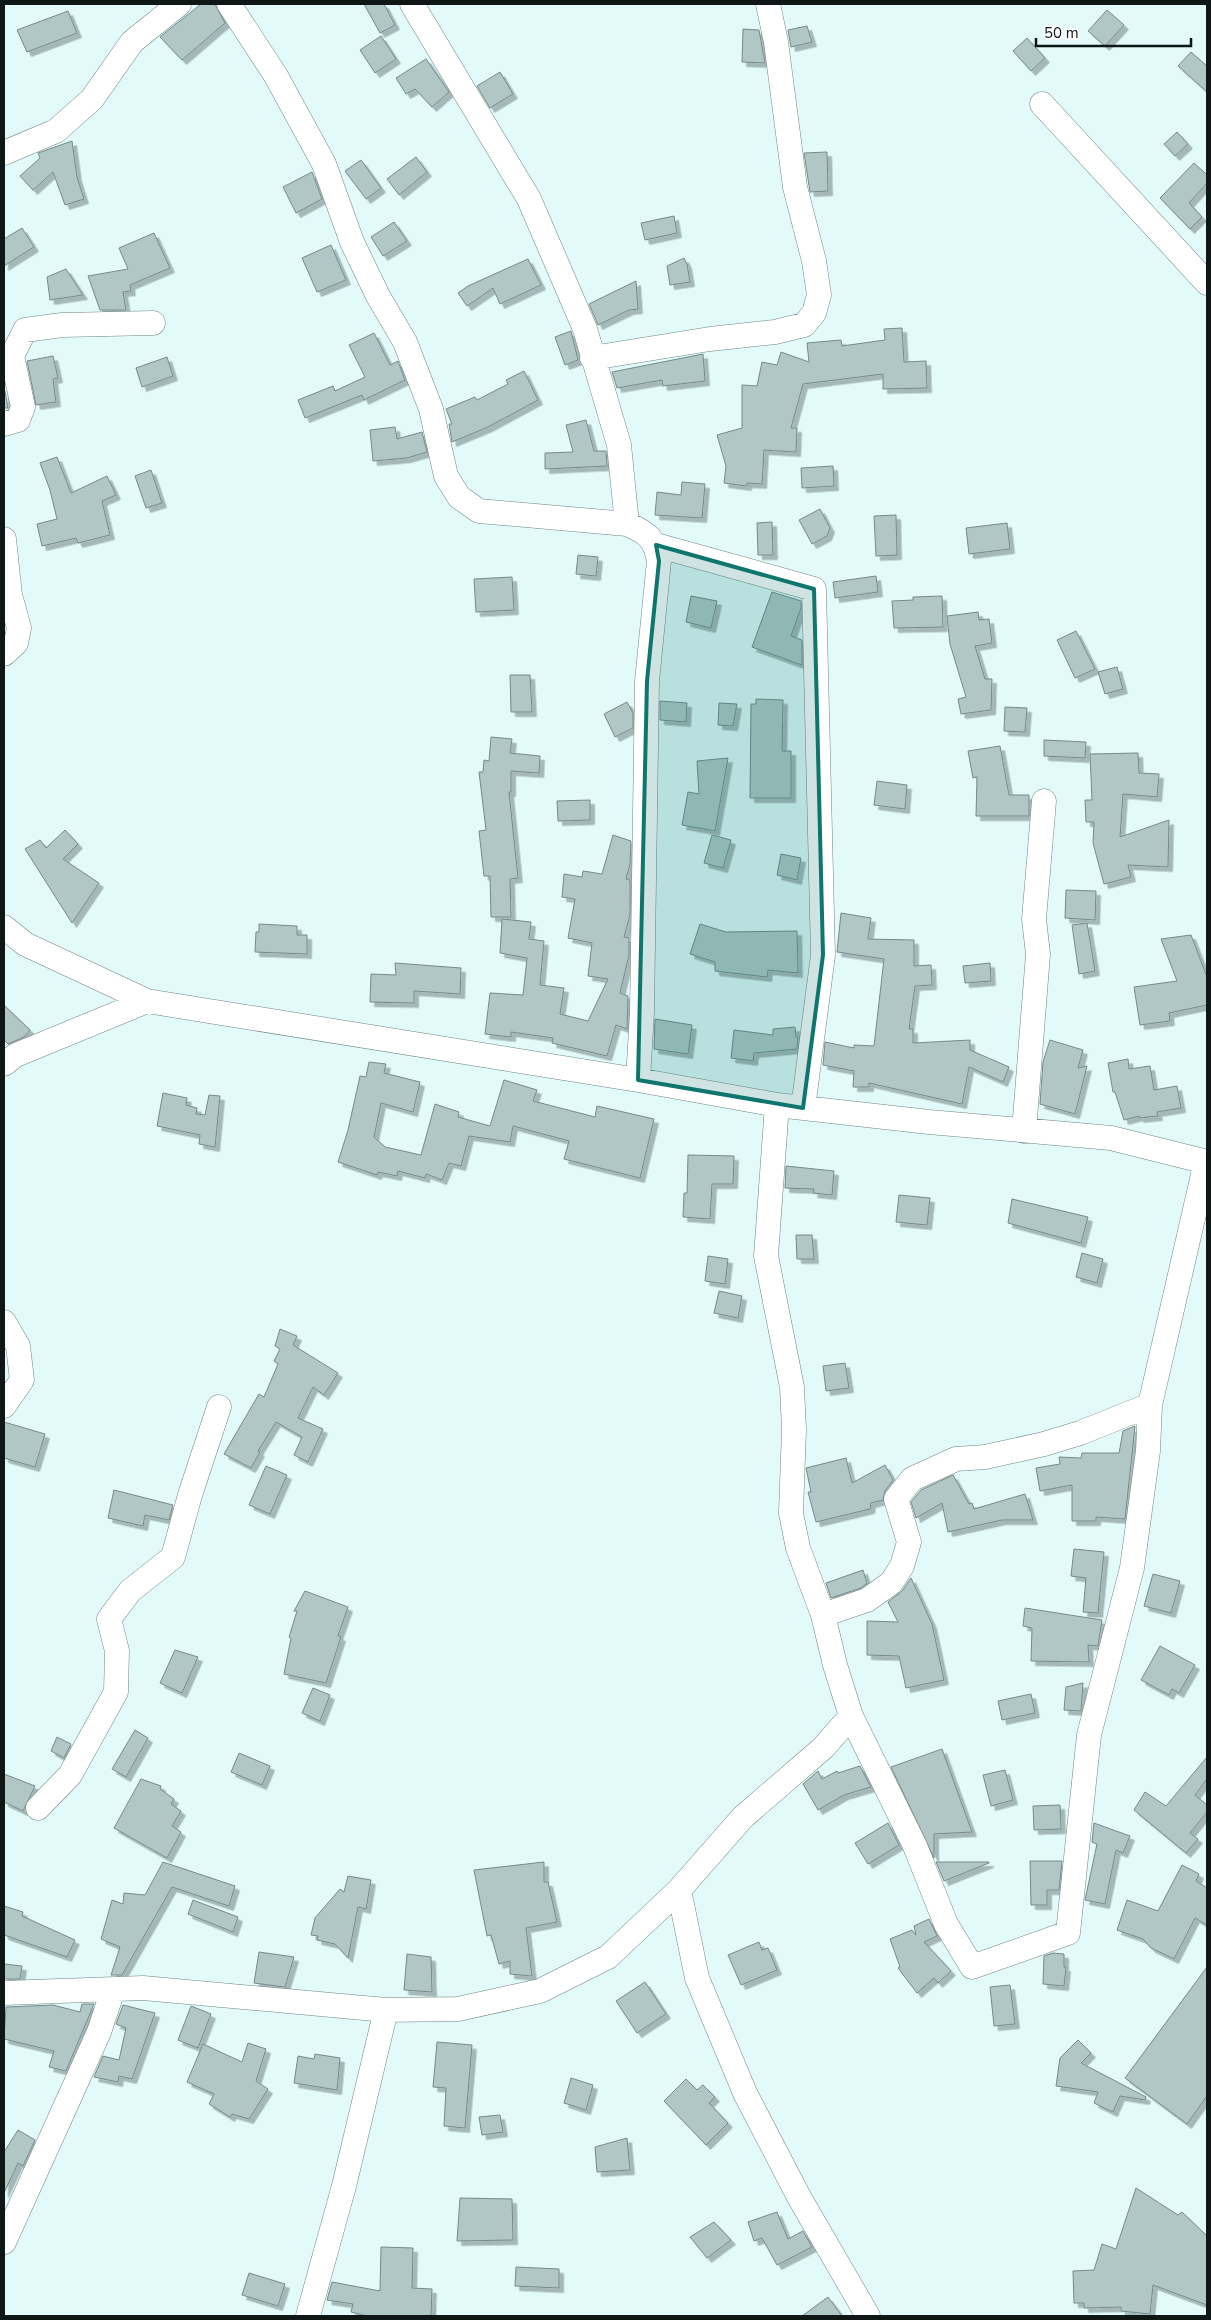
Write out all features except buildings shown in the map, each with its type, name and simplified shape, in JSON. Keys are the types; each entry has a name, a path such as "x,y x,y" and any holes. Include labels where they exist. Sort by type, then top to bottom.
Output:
{"street":[{"path":"4,153 56,131 92,99 132,42 179,4"},
{"path":"229,4 276,76 324,164 352,242 378,296 404,342 431,409 446,476 459,497 479,511 628,524 643,531 656,545 814,590 823,955 803,1108"},
{"path":"412,4 528,199 585,329 619,445 628,524"},
{"path":"592,358 710,339 775,332 804,325 814,313 819,295 814,261 795,187 776,42 768,4"},
{"path":"1042,104 1207,283"},
{"path":"4,424 18,420 24,407 12,356 25,330 62,326 153,323"},
{"path":"4,539 10,595 19,628 16,643 4,654"},
{"path":"638,1080 642,1012 647,681 659,561 656,545"},
{"path":"1024,1131 1038,954 1034,919 1044,801"},
{"path":"4,927 25,944 147,1001 638,1080 777,1105 1024,1131 1111,1138 1207,1162 1150,1405 1148,1451 1132,1568 1089,1735 1068,1933 972,1967 946,1924 915,1846 851,1716 835,1665 823,1615 798,1548 791,1514 794,1429 792,1387 766,1256 777,1105"},
{"path":"4,1064 16,1054 147,1001"},
{"path":"4,1322 18,1346 22,1380 4,1406"},
{"path":"823,1615 867,1600 891,1583 902,1566 909,1542 896,1499 912,1479 956,1460 985,1457 1080,1433 1150,1405"},
{"path":"38,1808 70,1776 116,1692 118,1651 109,1618 130,1591 173,1557 190,1495 219,1407"},
{"path":"4,1993 143,1988 386,2010 458,2009 540,1991 608,1957 679,1890 743,1817 823,1748 851,1716"},
{"path":"679,1890 697,1978 745,2093 799,2197 868,2316"},
{"path":"4,2242 99,2032 113,1990"},
{"path":"308,2316 344,2186 386,2010"}],"highlighted area":[{"path":"656,545 814,589 823,955 803,1108 638,1080 647,681 659,561"}]}
